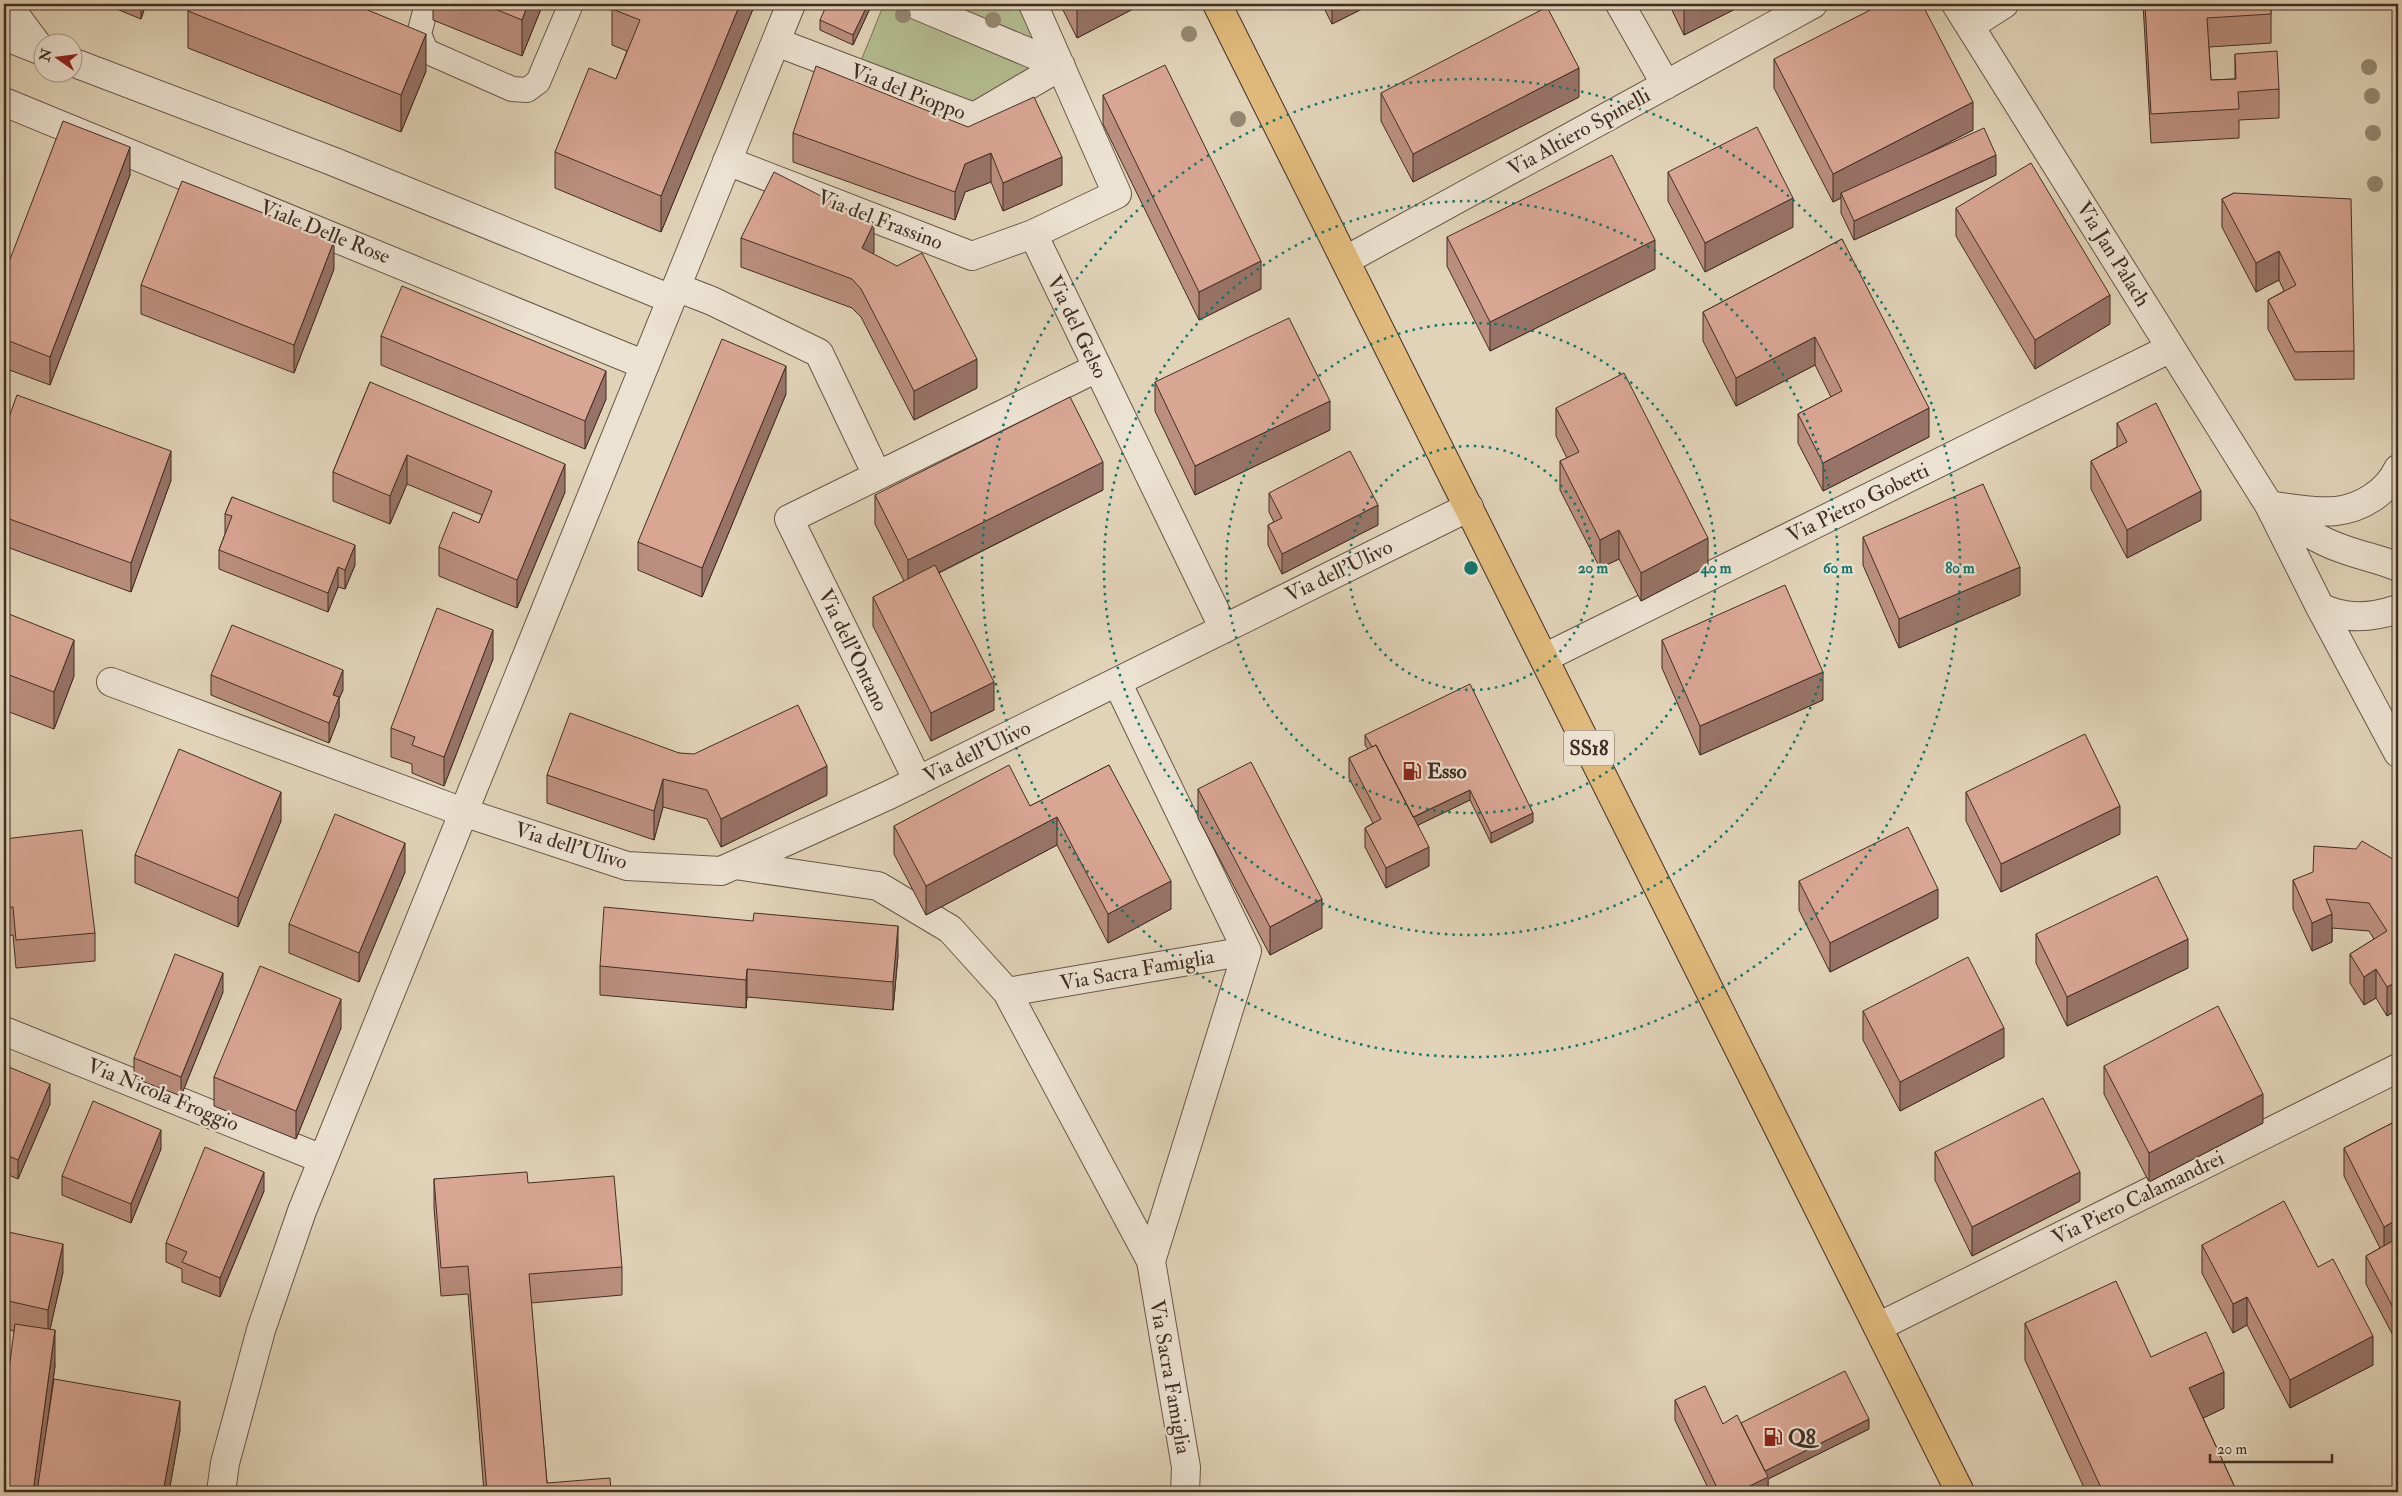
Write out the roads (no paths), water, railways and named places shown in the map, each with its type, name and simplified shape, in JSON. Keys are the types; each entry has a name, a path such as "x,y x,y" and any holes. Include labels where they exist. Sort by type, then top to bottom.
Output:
{"main road":[{"name":"SS18","path":"1217,4 1960,1492"}],"street":[{"path":"7,4 32,38"},
{"path":"221,1492 225,1463 261,1330 302,1211 791,4"},
{"path":"914,4 1060,66"},
{"path":"1033,4 1117,194 1033,234"},
{"path":"1620,4 1666,85"},
{"name":"Via Altiero Spinelli","path":"1346,260 1813,4"},
{"path":"1963,15 2004,4"},
{"name":"Via Jan Palach","path":"1963,15 2269,505 2320,607 2398,753"},
{"path":"4,36 32,47"},
{"name":"Via del Pioppo","path":"776,42 974,118 1060,66"},
{"path":"82,66 674,293 712,301 819,353 877,475 1097,368"},
{"name":"Viale Delle Rose","path":"4,102 645,365"},
{"name":"Via del Frassino","path":"727,161 972,256 1033,234"},
{"name":"Via del Gelso","path":"1033,234 1224,629"},
{"name":"Via Pietro Gobetti","path":"1544,658 2171,348"},
{"path":"2269,505 2336,511 2371,499 2392,482 2398,469"},
{"name":"Via dell'Ontano","path":"877,475 789,519 918,781"},
{"path":"2269,505 2319,540 2345,550 2382,559 2398,567"},
{"name":"Via dell'Ulivo","path":"111,682 463,812 627,866 721,871 918,781 1469,507"},
{"path":"2320,607 2334,614 2359,618 2382,615 2398,610"},
{"path":"1117,682 1248,952"},
{"path":"735,865 878,886 950,929 1007,992"},
{"name":"Via Sacra Famiglia","path":"1151,1261 1248,952 1007,992 1151,1261 1186,1467 1185,1492"},
{"name":"Via Nicola Froggio","path":"4,1031 322,1159"},
{"name":"Via Piero Calamandrei","path":"1878,1328 2398,1068"}],"lane":[{"path":"427,4 419,34 426,51 512,89 527,90 538,82 571,4"}],"place":[{"name":"Esso","path":"1412,771"},
{"name":"Q8","path":"1773,1437"}]}
